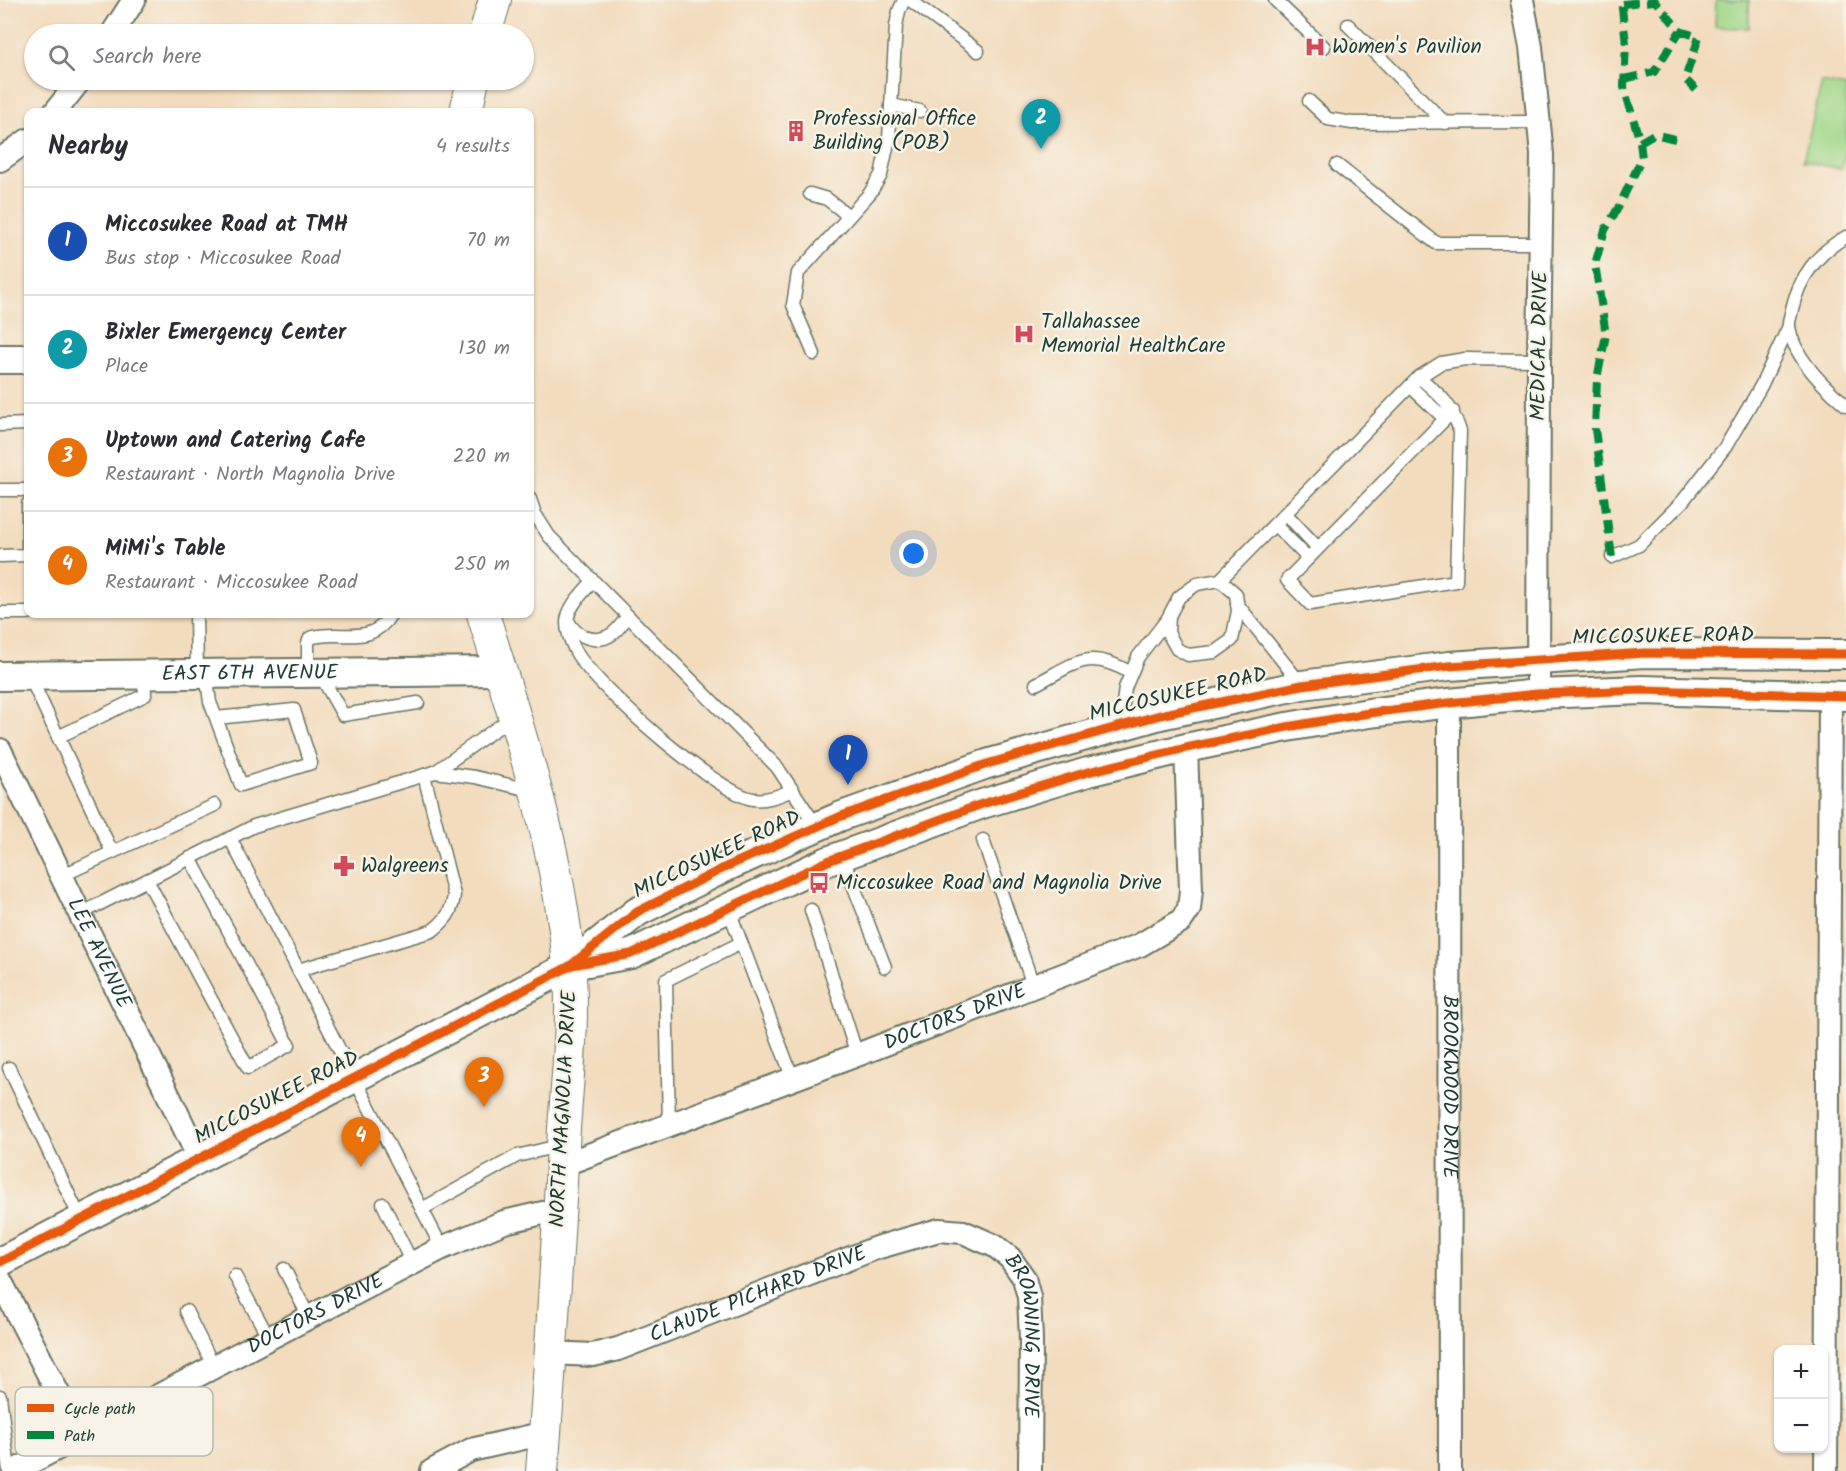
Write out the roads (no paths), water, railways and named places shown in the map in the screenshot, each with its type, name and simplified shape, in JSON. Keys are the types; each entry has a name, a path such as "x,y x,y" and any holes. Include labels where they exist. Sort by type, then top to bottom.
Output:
{"main road":[{"path":"488,24 495,0"},
{"path":"467,108 471,90"},
{"name":"NORTH MAGNOLIA DRIVE","path":"484,618 515,715 536,792 561,897 570,966 571,1007 560,1209 542,1471"}],"street":[{"path":"118,24 134,0"},
{"name":"MEDICAL DRIVE","path":"1522,0 1531,46 1542,154 1538,694"},
{"path":"58,108 72,90"},
{"path":"0,160 24,143"},
{"path":"0,359 24,359"},
{"name":"MICCOSUKEE ROAD","path":"0,1262 570,966 637,912 728,866 817,827 987,764 1160,715 1302,685 1449,666 1537,658 1645,653 1846,654"},
{"name":"EAST 6TH AVENUE","path":"0,676 500,671"},
{"path":"1186,748 1192,732 1208,719 1322,697 1349,679"},
{"name":"MICCOSUKEE ROAD","path":"570,966 631,954 842,856 982,804 1088,772 1186,748 1319,722 1449,703 1538,694 1642,690 1838,696"},
{"path":"1826,1471 1838,696"},
{"name":"BROOKWOOD DRIVE","path":"1449,703 1450,1471"},
{"name":"DOCTORS DRIVE","path":"562,1155 669,1125 857,1055 1140,945 1181,921 1189,909 1191,890 1186,748"},
{"name":"LEE AVENUE","path":"0,750 199,1158"},
{"name":"DOCTORS DRIVE","path":"175,1387 442,1248 504,1222 560,1209"},
{"name":"CLAUDE PICHARD DRIVE","path":"551,1353 593,1355 618,1349 876,1248 939,1230 963,1232"},
{"name":"BROWNING DRIVE","path":"963,1232 995,1246 1010,1258 1024,1278 1027,1288 1031,1339 1030,1471"},
{"path":"0,1280 55,1387"},
{"path":"432,1471 471,1450 545,1432"},
{"name":"DOCTORS DRIVE","path":"11,1471 41,1456"}],"lane":[{"path":"814,354 793,305 798,273 870,193 881,175 889,138 896,26 904,0"},
{"path":"910,0 978,51"},
{"path":"1275,0 1324,47"},
{"path":"1348,25 1445,123"},
{"path":"1309,101 1328,118 1352,123 1540,122"},
{"path":"891,105 920,111"},
{"path":"1337,165 1436,243 1541,243"},
{"path":"810,194 827,200 849,216"},
{"path":"1612,557 1639,546 1682,502 1726,446 1761,386 1789,326 1795,299 1807,271 1821,255 1846,237"},
{"path":"1789,326 1800,355 1824,387 1846,405"},
{"path":"1120,726 1125,688 1138,657 1169,616 1179,597 1197,584 1220,580 1414,382 1441,363 1465,359 1539,360"},
{"path":"1414,382 1446,401 1449,415 1461,431 1456,581 1310,604 1287,580 1449,415"},
{"path":"0,425 24,424"},
{"path":"0,490 24,490"},
{"path":"534,511 549,537 777,767 817,827"},
{"path":"1286,514 1318,548"},
{"path":"1275,525 1308,558"},
{"path":"0,555 24,555"},
{"path":"1169,616 1168,633 1177,649 1188,655 1215,652 1232,640 1238,611 1236,594 1220,580"},
{"path":"593,581 571,608 567,620 568,631 575,651 619,702 728,789 752,799 773,798 793,790"},
{"path":"1237,604 1302,685"},
{"path":"0,613 24,613"},
{"path":"567,620 571,627 586,638 604,639 614,633 628,616"},
{"path":"196,618 201,674 210,702 241,785 311,764 294,710 216,718"},
{"path":"388,618 384,625 373,632 359,635 317,635 310,638 308,643 314,673 343,715 418,703"},
{"path":"1036,684 1080,661 1101,659 1116,664 1131,673"},
{"path":"58,737 146,695 144,675"},
{"path":"29,676 112,852"},
{"path":"80,914 255,826 430,773 515,715"},
{"path":"430,773 475,777 536,792"},
{"path":"298,970 432,931 445,921 452,910 454,895 430,773"},
{"path":"61,876 215,805"},
{"path":"230,838 442,1248"},
{"path":"983,840 1034,988"},
{"path":"842,856 885,967"},
{"path":"147,880 248,1068 289,1046 190,858"},
{"path":"728,908 793,1079"},
{"path":"811,910 857,1055"},
{"path":"669,1125 666,980 741,943"},
{"path":"9,1068 81,1220"},
{"path":"422,1209 517,1156 562,1155"},
{"path":"383,1204 412,1263"},
{"path":"284,1269 309,1317"},
{"path":"235,1276 268,1338"},
{"path":"186,1311 214,1367"},
{"path":"0,1396 11,1471"}],"place":[{"name":"Women's Pavilion","path":"1315,47"},
{"name":"Professional Office Building (POB)","path":"796,131"},
{"name":"Bixler Emergency Center","path":"1041,149"},
{"name":"Tallahassee Memorial HealthCare","path":"1024,334"},
{"name":"Miccosukee Road at TMH","path":"848,785"},
{"name":"Walgreens","path":"344,866"},
{"name":"Miccosukee Road and Magnolia Drive","path":"819,883"},
{"name":"Uptown and Catering Cafe","path":"484,1107"},
{"name":"MiMi's Table","path":"361,1167"}]}
